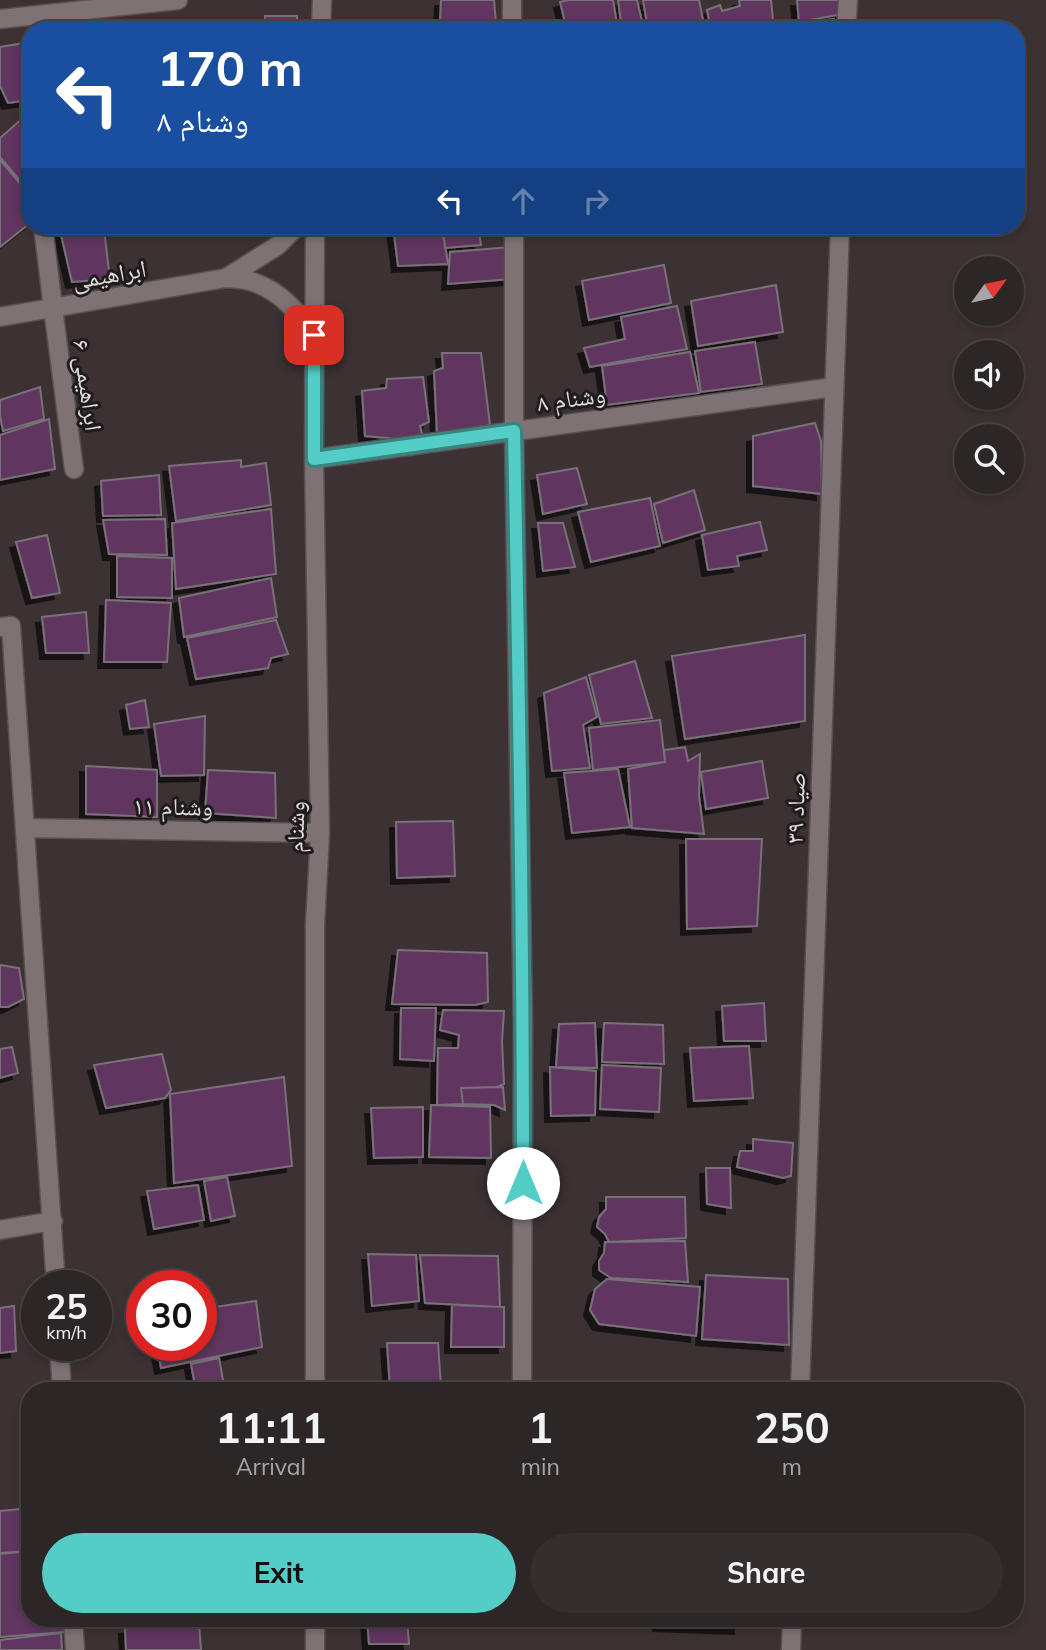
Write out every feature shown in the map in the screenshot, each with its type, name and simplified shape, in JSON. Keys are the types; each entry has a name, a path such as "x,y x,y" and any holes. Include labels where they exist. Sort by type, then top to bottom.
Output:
{"street":[{"path":"0,19 21,8 178,0"},
{"path":"321,21 322,0"},
{"path":"512,0 512,21"},
{"path":"847,21 848,0"},
{"name":"ابراهیمی ۶","path":"44,235 74,469"},
{"path":"226,278 277,246 288,235"},
{"name":"وشنام","path":"315,235 314,459 320,833 315,925 315,1382"},
{"path":"513,235 523,1026 522,1382"},
{"name":"صیاد ۳۹","path":"800,1382 840,235"},
{"path":"226,278 251,281 274,292 291,305 314,335"},
{"name":"ابراهیمی","path":"0,317 226,278"},
{"name":"وشنام ۸","path":"314,459 834,387"},
{"path":"0,627 11,626 55,1270"},
{"name":"وشنام ۱۱","path":"25,828 320,833"},
{"path":"0,1230 53,1221"},
{"path":"60,1361 61,1382"},
{"path":"74,1627 75,1650"},
{"path":"315,1627 315,1650"},
{"path":"791,1650 792,1627"}],"building":[{"path":"441,0 494,0 496,21 440,21"},
{"path":"613,0 616,21 565,21 560,2"},
{"path":"618,0 637,0 642,21 621,21"},
{"path":"643,0 699,0 703,21 646,21"},
{"path":"739,0 771,0 773,21 709,21 707,10 720,5 722,11 740,6"},
{"path":"797,0 841,0 843,14 799,21"},
{"path":"265,16 297,16 297,21 265,21"},
{"path":"21,44 21,101 8,103 0,86 0,47"},
{"path":"21,120 21,182 0,157 0,138"},
{"path":"0,160 21,184 21,230 0,247"},
{"path":"61,235 105,235 110,279 72,282"},
{"path":"394,235 443,235 448,264 398,266"},
{"path":"443,235 479,235 481,245 445,248"},
{"path":"511,247 511,279 448,284 450,252"},
{"path":"664,265 671,303 589,320 582,281"},
{"path":"776,285 783,332 698,346 691,301"},
{"path":"677,306 687,349 590,367 584,348 625,339 621,317"},
{"path":"755,342 762,384 701,392 695,351"},
{"path":"690,352 699,393 607,405 602,366"},
{"path":"442,353 481,353 490,425 437,434 434,371 443,368"},
{"path":"423,377 429,422 420,426 423,438 410,440 365,436 362,391 386,388 387,379"},
{"path":"40,387 44,419 3,431 0,400"},
{"path":"49,419 55,469 0,480 0,435"},
{"path":"815,423 821,441 822,494 753,486 753,436"},
{"path":"241,460 241,467 266,463 271,505 176,521 169,466"},
{"path":"577,468 587,504 543,514 537,475"},
{"path":"159,475 161,515 103,516 101,481"},
{"path":"694,490 705,530 663,543 654,504"},
{"path":"650,498 660,546 591,562 578,512"},
{"path":"271,509 276,574 176,589 172,523"},
{"path":"165,519 167,555 109,554 103,520"},
{"path":"760,522 767,550 737,556 739,566 708,570 702,535"},
{"path":"538,523 563,523 575,567 543,571"},
{"path":"47,535 60,593 32,598 16,542"},
{"path":"117,556 172,558 172,598 117,597"},
{"path":"271,578 277,617 184,637 179,598"},
{"path":"106,600 171,603 167,662 104,662"},
{"path":"86,612 89,653 46,653 42,617"},
{"path":"276,620 288,654 271,658 268,668 196,679 187,638"},
{"path":"805,635 805,721 685,739 672,656"},
{"path":"635,661 652,718 601,724 589,675"},
{"path":"586,677 597,717 583,725 590,768 552,771 544,693"},
{"path":"145,700 149,727 130,729 126,705"},
{"path":"205,716 204,775 161,776 154,724"},
{"path":"660,720 665,762 593,770 589,728"},
{"path":"685,747 688,761 700,754 699,796 704,834 632,828 628,769 665,762 664,750"},
{"path":"762,761 768,798 706,809 701,772"},
{"path":"86,766 157,770 157,817 86,814"},
{"path":"618,769 630,827 572,833 564,773"},
{"path":"208,770 275,773 276,818 205,813"},
{"path":"453,821 455,876 397,878 396,822"},
{"path":"686,839 762,839 757,926 687,929"},
{"path":"398,950 487,953 488,1002 475,1005 392,1004"},
{"path":"0,965 19,968 24,999 8,1007 0,1007"},
{"path":"764,1003 766,1041 724,1041 722,1006"},
{"path":"401,1008 436,1008 434,1061 400,1059"},
{"path":"443,1010 504,1011 504,1084 497,1087 461,1088 463,1104 437,1105 438,1048 458,1048 459,1035 440,1030"},
{"path":"595,1023 597,1068 556,1067 559,1024"},
{"path":"604,1023 663,1025 664,1064 602,1062"},
{"path":"749,1046 753,1098 694,1101 690,1048"},
{"path":"12,1047 18,1073 0,1078 0,1049"},
{"path":"162,1054 171,1090 165,1098 106,1108 94,1065"},
{"path":"602,1065 661,1068 659,1112 600,1109"},
{"path":"550,1067 596,1071 595,1115 551,1116"},
{"path":"284,1077 292,1166 174,1183 170,1094"},
{"path":"503,1087 505,1110 494,1105 463,1104 461,1088"},
{"path":"431,1105 490,1107 491,1158 429,1157"},
{"path":"423,1107 423,1157 374,1158 371,1108"},
{"path":"753,1139 793,1143 791,1176 783,1178 737,1167 740,1151 753,1151"},
{"path":"706,1168 730,1168 731,1208 707,1204"},
{"path":"227,1177 235,1216 211,1221 204,1181"},
{"path":"198,1185 204,1220 154,1229 147,1191"},
{"path":"606,1197 685,1197 686,1238 609,1242 597,1227 599,1217 606,1209"},
{"path":"685,1241 688,1282 611,1278 599,1270 605,1242"},
{"path":"368,1254 416,1255 419,1301 372,1306"},
{"path":"420,1255 498,1256 500,1307 425,1303"},
{"path":"706,1275 788,1279 789,1345 702,1339"},
{"path":"607,1279 700,1287 696,1336 599,1324 590,1310 595,1289"},
{"path":"256,1301 262,1347 217,1356 217,1307"},
{"path":"452,1305 504,1307 504,1347 451,1347"},
{"path":"14,1306 16,1351 0,1353 0,1308"},
{"path":"387,1343 438,1343 441,1382 390,1382"},
{"path":"219,1358 223,1382 194,1382 191,1364 217,1361"},
{"path":"160,1361 195,1361 161,1368"},
{"path":"21,1509 21,1552 0,1553 0,1511"},
{"path":"21,1552 21,1627 65,1627 65,1632 0,1637 0,1554"},
{"path":"199,1627 201,1650 126,1650 125,1628"},
{"path":"368,1627 408,1627 409,1644 369,1644"},
{"path":"61,1633 62,1650 0,1650 0,1640"}],"route":[{"path":"314,335 314,459 514,431 521,778 523,1183"}]}
